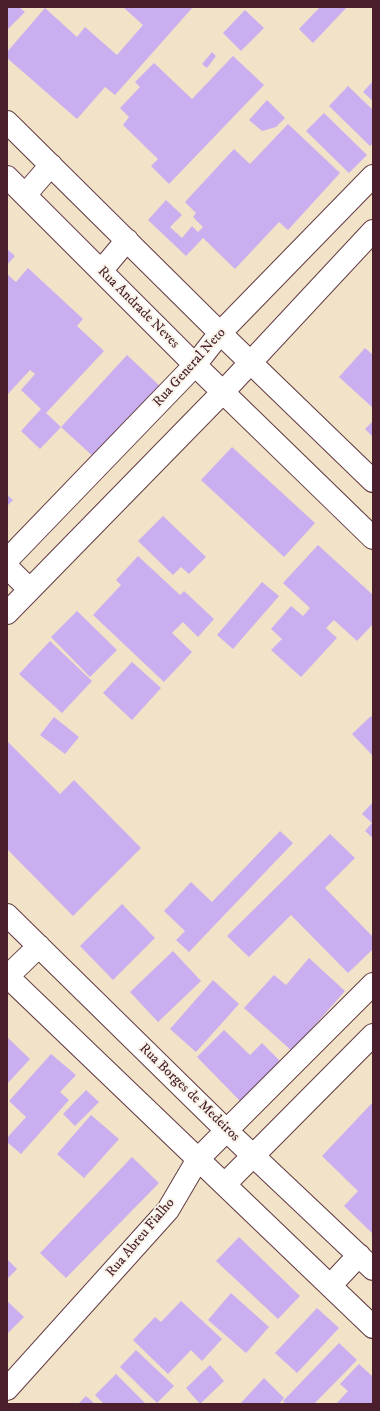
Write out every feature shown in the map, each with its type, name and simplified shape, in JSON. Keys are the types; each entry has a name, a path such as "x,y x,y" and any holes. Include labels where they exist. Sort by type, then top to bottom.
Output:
{"street":[{"path":"7,122 220,333 373,481"},
{"path":"25,195 51,165"},
{"name":"Rua General Neto","path":"7,560 195,364 220,333 373,176"},
{"name":"Rua Andrade Neves","path":"7,177 223,392 373,538"},
{"path":"7,613 223,392 373,231"},
{"path":"101,271 126,240"},
{"path":"7,567 29,589"},
{"name":"Rua Borges de Medeiros","path":"7,915 227,1131 366,1262"},
{"path":"38,946 7,976 373,1327"},
{"name":"Rua Abreu Fialho","path":"7,1389 168,1210 198,1159 373,984"},
{"path":"225,1184 373,1035"},
{"path":"330,1286 366,1262"}],"building":[{"path":"7,7 19,7 25,12 7,30"},
{"path":"123,7 193,7 115,95 105,87 77,119 7,58 7,52 45,8 77,37 85,27 117,55 143,25"},
{"path":"320,7 347,7 313,43 299,29"},
{"path":"245,10 264,28 241,51 223,33"},
{"path":"212,52 216,56 207,68 202,64"},
{"path":"233,56 264,85 169,184 151,166 158,159 123,125 129,117 120,108 140,87 135,82 154,63 192,99"},
{"path":"373,81 373,101 363,92"},
{"path":"348,86 373,110 373,143 370,146 329,106"},
{"path":"267,100 285,118 276,127 262,131 249,120"},
{"path":"324,113 367,155 349,173 306,131"},
{"path":"288,124 340,173 288,230 279,222 235,269 203,238 186,256 148,220 166,200 182,215 170,227 182,238 192,226 198,232 203,227 193,217 196,213 185,202 234,149 250,164"},
{"path":"7,249 15,256 7,265"},
{"path":"28,268 83,319 77,326 104,351 46,413 61,427 40,449 21,431 41,409 21,390 35,374 30,370 7,395 7,274 16,282"},
{"path":"365,348 373,355 373,408 339,377"},
{"path":"127,355 162,388 97,460 61,427"},
{"path":"373,421 373,437 365,429"},
{"path":"232,447 315,523 284,557 201,480"},
{"path":"7,495 13,500 7,506"},
{"path":"163,516 206,557 189,574 181,567 173,575 138,541"},
{"path":"318,545 373,595 373,624 357,641 334,620 326,628 337,638 301,677 271,650 282,639 271,629 291,606 303,616 310,608 283,583"},
{"path":"138,556 180,595 184,591 214,619 198,637 183,622 172,633 192,652 164,682 93,615 121,585 116,580"},
{"path":"262,582 279,596 233,649 217,635"},
{"path":"77,611 117,650 90,677 51,637"},
{"path":"50,641 92,681 62,713 19,674"},
{"path":"132,662 161,688 132,720 103,693"},
{"path":"371,716 373,718 373,756 352,734"},
{"path":"54,717 79,737 65,754 40,735"},
{"path":"7,741 60,794 74,780 141,848 73,916 7,849"},
{"path":"373,802 373,838 365,831 372,823 362,814"},
{"path":"280,831 293,843 189,952 176,940 185,931 164,911 191,882 212,902"},
{"path":"330,834 355,858 325,888 373,937 373,949 348,973 291,915 249,957 227,936"},
{"path":"122,904 155,938 113,980 80,946"},
{"path":"173,951 201,981 158,1022 130,992"},
{"path":"309,958 345,991 292,1051 244,1008 274,975 286,985"},
{"path":"213,980 239,1004 196,1052 170,1029"},
{"path":"224,1030 250,1055 262,1043 282,1063 242,1103 197,1057"},
{"path":"7,1037 30,1059 7,1084"},
{"path":"51,1054 76,1075 60,1092 69,1100 21,1154 7,1142 7,1138 26,1117 9,1101"},
{"path":"86,1090 99,1102 75,1126 63,1114"},
{"path":"373,1102 372,1233 344,1206 358,1191 322,1156"},
{"path":"91,1115 119,1139 84,1178 57,1154"},
{"path":"132,1157 159,1183 66,1278 40,1253"},
{"path":"239,1237 300,1296 278,1319 216,1261"},
{"path":"7,1259 17,1269 7,1279"},
{"path":"231,1293 269,1327 246,1353 208,1320"},
{"path":"7,1301 24,1317 7,1334"},
{"path":"181,1301 222,1339 202,1361 191,1350 168,1374 133,1340 155,1317 161,1322"},
{"path":"317,1308 339,1328 297,1373 275,1353"},
{"path":"339,1343 357,1360 314,1404 286,1404 283,1401"},
{"path":"136,1350 174,1386 157,1403 120,1367"},
{"path":"359,1364 373,1377 373,1404 336,1404 348,1391 340,1384"},
{"path":"210,1365 224,1381 200,1404 186,1388"},
{"path":"116,1374 146,1404 104,1404 95,1395"},
{"path":"264,1378 284,1398 279,1404 240,1404"},
{"path":"86,1396 95,1404 78,1404"}]}
